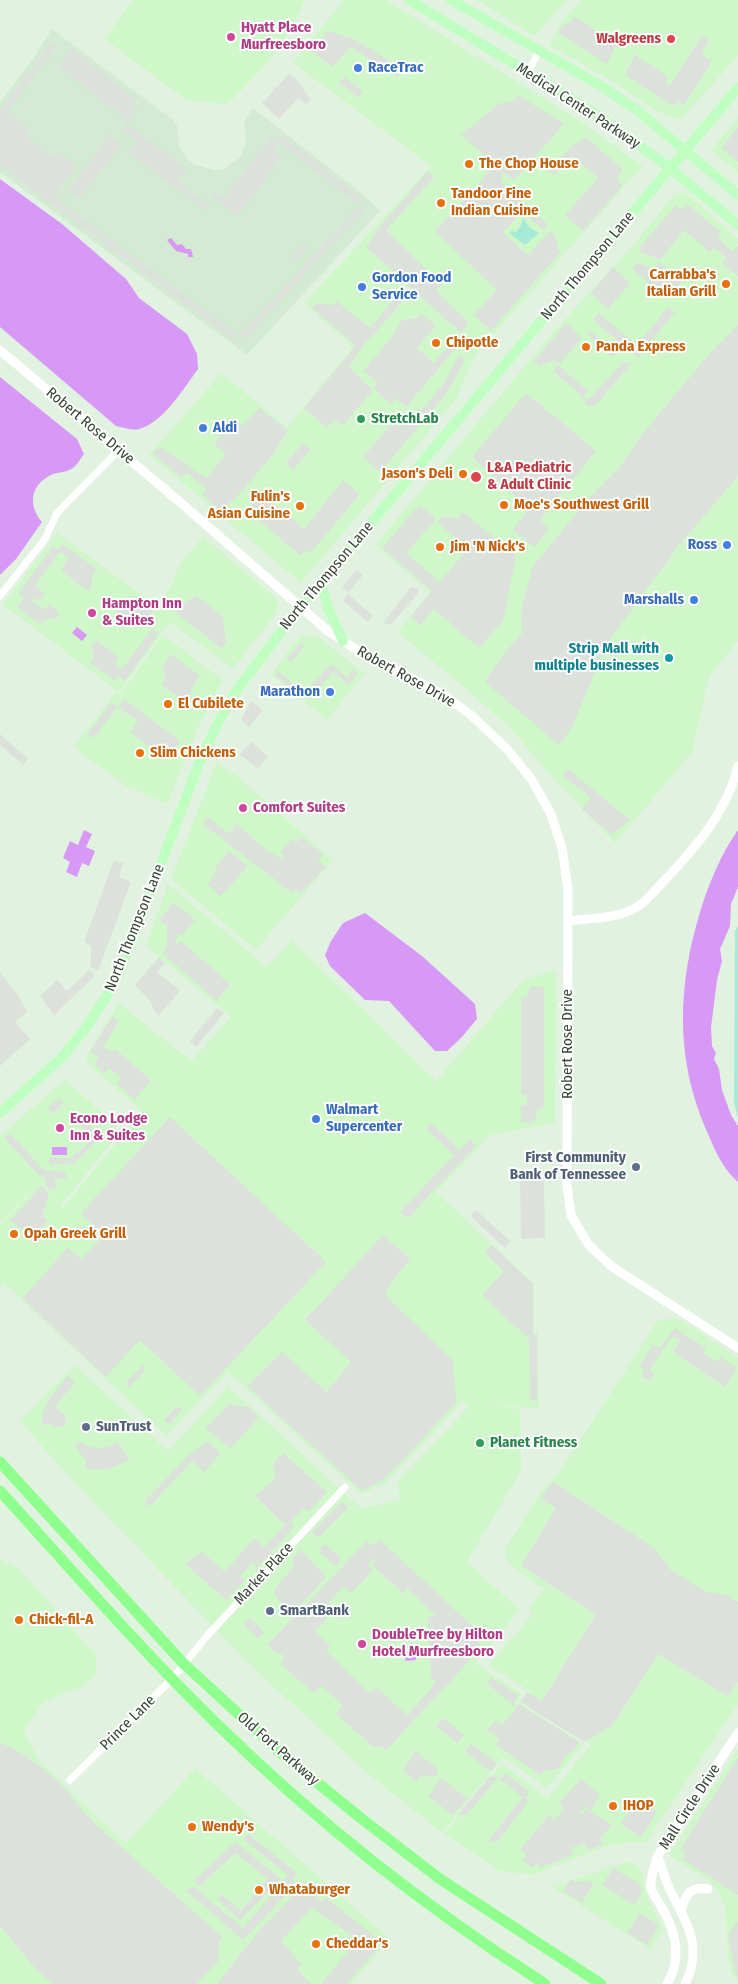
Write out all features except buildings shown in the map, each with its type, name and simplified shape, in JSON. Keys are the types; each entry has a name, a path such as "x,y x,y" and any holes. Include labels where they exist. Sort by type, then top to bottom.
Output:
{"main road":[{"name":"Medical Center Parkway","path":"408,0 598,115 670,168 738,224"},
{"name":"Medical Center Parkway","path":"451,0 603,88 638,111 738,194"},
{"name":"North Thompson Lane","path":"0,1113 62,1057 85,1029 112,988 132,941 199,763 218,723 238,688 300,607 738,88"},
{"path":"321,582 328,608 343,641"},
{"name":"Old Fort Parkway","path":"0,1462 183,1663 282,1754 440,1879 601,1984"},
{"name":"Old Fort Parkway","path":"0,1491 172,1680 220,1727 342,1836 406,1887 486,1946 545,1984"}],"street":[{"path":"528,72 539,51"},
{"name":"Robert Rose Drive","path":"0,350 328,631 363,654 443,694 472,716 508,750 532,780 551,814 562,848 568,890 567,1185 571,1215 588,1244 610,1266 738,1348"},
{"path":"0,596 45,539 57,513 119,450"},
{"path":"569,921 611,916 638,907 708,831 724,807 738,766"},
{"name":"Market Place","path":"183,1663 345,1487"},
{"name":"Prince Lane","path":"70,1780 172,1680 183,1663"},
{"name":"Mall Circle Drive","path":"667,1984 675,1966 676,1950 671,1926 652,1890 651,1880 658,1857 738,1733"},
{"name":"Mall Circle Drive","path":"658,1857 670,1889 690,1930 693,1944 690,1969 685,1984"},
{"path":"681,1910 691,1891 708,1888"}],"shaded area":[{"path":"133,0 305,0 288,35 264,67 228,104 187,101 104,39"},
{"path":"344,0 386,0 580,121 643,166 476,354 456,399 301,583 149,455 221,373 287,427 353,347 304,303 431,166 293,63"},
{"path":"477,0 567,0 535,36"},
{"path":"581,0 738,0 738,56 680,120 656,111 617,84 549,45 563,20"},
{"path":"574,16 617,44 607,64 558,32 562,27 571,22"},
{"path":"52,29 172,119 177,125 180,148 187,159 195,165 215,170 224,169 240,157 245,145 246,136 244,121 253,108 365,196 380,211 247,355 0,172 0,102 33,59"},
{"path":"328,31 354,39 403,69 398,77 350,47 333,67 311,51"},
{"path":"702,36 709,40 701,54 712,61 684,105 678,101 674,106 625,75 635,55 668,77 665,82 670,85"},
{"path":"52,42 57,46 8,112 31,132 28,138 54,157 58,152 77,166 54,197 239,335 235,341 0,165 0,110"},
{"path":"72,49 137,100 132,107 137,111 127,124 117,112 58,67"},
{"path":"289,74 297,80 311,100 306,104 298,98 279,119 262,103"},
{"path":"344,77 363,91 359,97 339,83"},
{"path":"518,95 564,124 514,180 502,171 502,183 548,225 543,230 522,211 503,233 528,255 550,231 555,235 557,247 561,251 491,331 474,315 497,290 435,232 495,165 461,135 500,103 514,101"},
{"path":"738,118 738,173 711,150"},
{"path":"127,124 187,169 178,182 210,206 207,211 130,154 138,142 122,130"},
{"path":"738,127 738,162 721,148"},
{"path":"110,135 122,144 79,199 68,191"},
{"path":"282,135 362,199 358,204 278,142 276,155 281,159 238,216 211,196 215,192 224,198 271,136 277,141"},
{"path":"586,137 623,170 616,179 623,185 583,231 565,215 598,178 572,155 554,175 548,170 571,147"},
{"path":"428,171 434,177 388,228 387,232 442,284 436,291 469,323 461,333 366,247 381,225"},
{"path":"0,179 62,224 126,279 139,298 187,334 197,354 198,369 180,395 165,412 148,425 137,429 116,426 0,327"},
{"path":"685,192 738,239 738,641 709,677 692,753 615,843 554,780 511,729 397,632 430,592 375,545 550,336 631,247 674,195"},
{"path":"676,205 682,209 688,205 721,232 718,238 733,252 738,246 738,276 722,263 727,257 714,248 709,252 684,230 659,261 638,249"},
{"path":"360,206 365,210 244,340 239,335"},
{"path":"523,218 530,228 539,233 525,245 510,234 511,231 516,232"},
{"path":"171,238 177,245 182,244 186,249 191,249 193,257 188,257 188,254 176,251 167,240"},
{"path":"304,243 309,248 297,260 293,256"},
{"path":"659,262 682,281 677,288 664,287 659,292 632,268 637,263 653,268"},
{"path":"613,267 630,283 608,309 591,293"},
{"path":"397,296 403,301 363,346 349,367 373,390 343,425 333,420 327,428 304,408 355,345 312,308 316,303 332,305 337,301 370,328"},
{"path":"668,307 675,312 638,357 593,320 599,313 637,345"},
{"path":"421,313 436,326 417,348 434,363 453,341 458,345 406,407 395,398 391,404 373,388 378,383 363,371 391,338 402,320 417,318"},
{"path":"566,323 582,338 560,364 555,360 540,366 534,361"},
{"path":"738,325 738,476 679,545 605,646 577,716 559,745 485,682 499,660 522,633 521,621 524,598 533,566 588,499 620,467 644,432 709,354"},
{"path":"590,331 616,353 613,357 587,335"},
{"path":"459,355 465,360 446,394 380,472 363,457 402,412 412,421 442,386"},
{"path":"632,362 595,406 586,406 582,396 553,371 558,365 588,391 583,396 588,400 622,363"},
{"path":"0,377 77,439 84,454 73,468 51,475 38,486 33,498 33,504 42,522 16,559 0,575"},
{"path":"526,393 596,451 540,520 549,529 534,547 512,530 529,509 472,457"},
{"path":"260,408 288,431 271,457 234,500 221,511 202,494 206,488 186,472 182,478 153,454 160,447 206,478 226,454 214,444 235,419 243,426"},
{"path":"303,443 311,449 293,470 286,463"},
{"path":"343,480 360,494 310,554 305,550 301,556 247,510 262,494 304,529"},
{"path":"419,505 436,519 406,553 440,582 468,548 437,522 440,517 459,518 463,512 516,556 503,620 479,648 434,609 420,625 411,617 432,591 382,548"},
{"path":"57,533 157,606 170,587 180,564 203,536 277,599 277,613 233,669 170,622 119,692 3,605"},
{"path":"62,544 97,569 92,575 92,586 88,591 61,570 69,558 61,552 58,554 35,586 45,594 40,601 35,598 32,601 44,610 49,604 60,613 55,619 44,620 41,625 17,607 24,598 18,594 53,546 59,550"},
{"path":"356,570 363,575 348,593 342,587"},
{"path":"411,587 418,589 418,593 391,625 383,623"},
{"path":"348,594 373,616 368,622 343,601"},
{"path":"133,596 153,611 138,628 116,611 119,606"},
{"path":"196,596 223,616 226,642 222,649 174,611 179,605"},
{"path":"77,627 87,635 82,641 72,633"},
{"path":"153,628 159,633 125,681 118,676 115,681 90,662 94,657 91,646 96,640 119,657 115,663 122,669"},
{"path":"163,635 223,680 198,728 167,804 126,786 73,747 116,692 120,694"},
{"path":"316,635 365,674 327,720 271,674 300,636"},
{"path":"301,643 304,646 291,663 287,659"},
{"path":"171,654 200,676 192,687 190,698 186,703 161,685 165,679 163,665"},
{"path":"331,664 347,677 353,669 358,673 349,685 333,672 310,699 276,676 277,670 298,688 307,691"},
{"path":"124,699 180,741 176,747 164,749 160,754 130,732 138,721 119,708 115,709 94,738 87,734 111,702 118,707"},
{"path":"251,701 263,710 249,727 241,720"},
{"path":"0,734 28,759 23,765 0,745"},
{"path":"252,742 268,757 258,768 239,754"},
{"path":"216,763 237,776 333,860 256,950 171,879"},
{"path":"568,769 630,820 612,835 582,809 591,798 562,775"},
{"path":"208,817 229,834 237,824 265,849 282,859 283,855 280,852 292,839 298,842 302,837 323,855 318,860 326,867 301,893 296,889 292,893 203,824"},
{"path":"84,830 92,834 86,847 95,851 89,866 82,863 77,877 66,872 70,862 63,858 70,841 78,845"},
{"path":"738,830 738,887 731,904 730,926 720,949 722,961 717,980 711,1027 712,1046 716,1053 714,1059 719,1069 722,1090 731,1115 738,1126 738,1182 718,1157 695,1100 688,1074 683,1020 687,966 700,912 716,869"},
{"path":"229,851 248,866 220,896 208,884 215,873 216,867"},
{"path":"114,860 123,863 119,877 131,882 98,971 91,967 91,946 84,942"},
{"path":"168,884 267,967 292,940 436,1081 522,981 556,969 555,1123 491,1135 436,1192 534,1284 534,1333 538,1333 539,1408 489,1406 520,1409 521,1471 467,1562 520,1610 475,1663 522,1694 518,1702 584,1744 547,1788 503,1757 442,1833 367,1773 248,1663 89,1498 19,1421 75,1365 168,1451 228,1386 362,1509 400,1500 397,1482 472,1405 462,1402 386,1483 361,1494 228,1372 166,1436 4,1283 0,1287 0,1224 41,1184 63,1208 142,1111 86,1063 88,1053 119,1003 191,1061 231,1017 146,946"},
{"path":"174,902 195,920 182,935 178,934 175,944 181,941 230,984 217,1001 162,953 167,947 167,925 159,920"},
{"path":"365,913 422,956 475,1004 477,1019 447,1051 435,1051 389,1001 365,1000 330,966 325,955 331,941 343,923"},
{"path":"738,925 738,1118 734,1103 735,932"},
{"path":"159,957 165,963 157,972 180,991 159,1015 154,1011 151,1002 135,985"},
{"path":"89,970 95,976 54,1015 40,996 57,980 67,991"},
{"path":"0,972 19,997 27,1012 15,1022 30,1039 0,1066"},
{"path":"531,986 544,987 544,1108 537,1109 536,1118 532,1123 521,1122 520,1106 527,1105 527,1095 521,1094 521,997 525,997 528,994"},
{"path":"217,1008 224,1013 196,1047 190,1041"},
{"path":"112,1017 119,1021 103,1047 111,1052 115,1049 151,1080 135,1100 117,1084 121,1078 109,1068 104,1073 94,1064 99,1058 90,1052"},
{"path":"65,1079 116,1126 114,1140 61,1205 41,1183 0,1222 0,1136"},
{"path":"59,1098 64,1103 52,1114 48,1108"},
{"path":"78,1113 98,1134 99,1139 74,1163 49,1165 49,1158 71,1158 93,1139 74,1117"},
{"path":"170,1117 326,1262 200,1396 140,1340 106,1377 22,1298 68,1248 81,1259 103,1236 81,1213"},
{"path":"431,1123 459,1150 470,1139 476,1146 408,1218 400,1212 454,1155 426,1129"},
{"path":"10,1134 44,1170 65,1172 66,1179 55,1178 56,1188 48,1189 44,1175 41,1177 4,1138"},
{"path":"52,1147 67,1147 67,1155 52,1155"},
{"path":"544,1178 545,1238 521,1239 520,1179"},
{"path":"42,1186 49,1195 42,1216 48,1221 39,1231 33,1227 25,1232 10,1220"},
{"path":"476,1210 510,1241 505,1248 470,1216"},
{"path":"383,1235 410,1259 386,1290 387,1297 452,1359 457,1402 385,1479 362,1491 247,1386 282,1352 327,1392 351,1362 305,1320"},
{"path":"492,1245 533,1284 533,1334 537,1335 537,1400 530,1400 529,1339 482,1295 504,1271 485,1253"},
{"path":"677,1318 738,1358 738,1704 646,1843 632,1842 610,1845 533,1875 500,1871 444,1834 501,1764 547,1798 591,1744 524,1701 531,1692 488,1665 532,1615 529,1609 544,1588 540,1587 506,1561 505,1549 542,1490 560,1471 658,1320"},
{"path":"675,1328 706,1348 703,1353 717,1362 720,1357 737,1368 725,1387 673,1352 680,1341 673,1336 650,1369 654,1373 649,1380 641,1376 645,1370 639,1367 653,1345 660,1348"},
{"path":"144,1364 145,1370 130,1387 126,1383"},
{"path":"68,1376 75,1382 55,1406 60,1412 65,1414 66,1425 60,1428 50,1424 43,1425 42,1415 48,1400"},
{"path":"230,1403 235,1406 247,1406 259,1417 231,1448 205,1429"},
{"path":"176,1407 183,1409 169,1424 164,1420"},
{"path":"79,1441 90,1447 99,1448 110,1446 117,1441 130,1459 112,1468 97,1470 85,1468 86,1461 75,1446"},
{"path":"208,1441 220,1453 204,1472 194,1462 191,1462 150,1506 144,1502 187,1457"},
{"path":"283,1453 327,1492 309,1512 304,1508 291,1522 295,1526 257,1568 253,1563 240,1576 244,1581 226,1600 185,1564 202,1552 221,1569 226,1570 254,1538 264,1547 285,1525 255,1496 276,1478 273,1464"},
{"path":"553,1482 653,1547 671,1570 706,1592 729,1596 738,1602 738,1681 728,1696 658,1654 612,1726 584,1742 520,1702 527,1692 542,1701 596,1614 521,1566 556,1508 541,1498"},
{"path":"342,1501 348,1507 318,1538 312,1533"},
{"path":"379,1539 484,1637 478,1642 482,1647 386,1750 381,1747 372,1746 336,1714 343,1705 322,1686 314,1693 280,1664 285,1656 273,1651 268,1644 367,1541 373,1546","holes":["374,1558 376,1560 372,1565 403,1593 407,1588 436,1616 428,1617 431,1677 436,1683 407,1715 376,1687 370,1693 326,1651 330,1646 315,1631 327,1618 321,1611 344,1586 351,1593 373,1570 368,1565"]},
{"path":"325,1544 342,1559 335,1566 318,1551"},
{"path":"301,1550 326,1577 298,1608 287,1609 274,1594 278,1584 292,1569 294,1557"},
{"path":"0,1559 20,1569 96,1655 96,1674 83,1687 42,1704 24,1731 39,1760 126,1843 195,1768 390,1939 351,1984 0,1984"},
{"path":"250,1618 264,1632 258,1639 244,1625"},
{"path":"406,1652 416,1652 416,1660 406,1661 404,1656"},
{"path":"490,1677 519,1695 514,1702 515,1705 519,1704 579,1742 576,1749 566,1756 558,1769 543,1771 540,1775 496,1745 500,1739 487,1730 496,1720 502,1725 516,1708 487,1683"},
{"path":"444,1718 464,1735 457,1743 436,1726"},
{"path":"0,1743 13,1748 36,1763 61,1784 91,1820 222,1937 219,1943 219,1960 197,1984 54,1984 34,1967 0,1926"},
{"path":"471,1744 497,1763 491,1771 464,1751"},
{"path":"738,1749 738,1982 732,1975 728,1958 725,1907 717,1889 708,1880 669,1855"},
{"path":"416,1751 439,1771 435,1776 420,1777 416,1782 403,1770"},
{"path":"738,1758 738,1895 682,1859 685,1853 680,1849"},
{"path":"505,1773 530,1792 525,1798 529,1801 496,1843 488,1841 523,1797 497,1778 467,1815 458,1815 489,1777 497,1776 501,1779"},
{"path":"441,1778 468,1799 452,1815 428,1796"},
{"path":"581,1779 600,1794 591,1810 585,1806 580,1813 582,1815 586,1809 612,1825 600,1838 603,1844 588,1850 585,1843 571,1848 573,1855 540,1868 538,1863 536,1863 532,1868 522,1861 526,1855 520,1850 549,1815 554,1820 565,1808 559,1803"},
{"path":"637,1799 657,1812 641,1837 621,1824"},
{"path":"248,1834 297,1873 293,1880 295,1885 243,1940 185,1890 194,1887 243,1928 288,1875 243,1839"},
{"path":"235,1842 281,1879 240,1920 217,1899 222,1894 241,1911 268,1879 235,1853 200,1886 194,1881"},
{"path":"625,1862 632,1862 642,1872 648,1900 664,1929 650,1949 552,1887"},
{"path":"614,1868 641,1885 642,1893 634,1905 602,1885"},
{"path":"570,1879 576,1882 589,1881 593,1884 582,1903 563,1891"},
{"path":"304,1884 321,1901 326,1898 376,1937 370,1945 376,1951 347,1984 321,1984 357,1940 312,1907 281,1941 302,1964 297,1970 312,1984 217,1984 258,1932"},
{"path":"640,1913 659,1925 647,1945 627,1933"},
{"path":"738,1921 738,1977 735,1973 728,1935"}],"place":[{"name":"Hyatt Place Murfreesboro","path":"231,37"},
{"name":"Walgreens","path":"671,39"},
{"name":"RaceTrac","path":"358,68"},
{"name":"The Chop House","path":"469,164"},
{"name":"Tandoor Fine Indian Cuisine","path":"441,203"},
{"name":"Carrabba's Italian Grill","path":"726,284"},
{"name":"Gordon Food Service","path":"362,287"},
{"name":"Chipotle","path":"436,343"},
{"name":"Panda Express","path":"586,347"},
{"name":"StretchLab","path":"361,419"},
{"name":"Aldi","path":"203,428"},
{"name":"Jason's Deli","path":"463,474"},
{"name":"L&A Pediatric & Adult Clinic","path":"476,477"},
{"name":"Moe's Southwest Grill","path":"504,505"},
{"name":"Fulin's Asian Cuisine","path":"300,506"},
{"name":"Ross","path":"727,545"},
{"name":"Jim 'N Nick's","path":"440,547"},
{"name":"Marshalls","path":"694,600"},
{"name":"Hampton Inn & Suites","path":"92,613"},
{"name":"Strip Mall with multiple businesses","path":"669,658"},
{"name":"Marathon","path":"330,692"},
{"name":"El Cubilete","path":"168,704"},
{"name":"Slim Chickens","path":"140,753"},
{"name":"Comfort Suites","path":"243,808"},
{"name":"Walmart Supercenter","path":"316,1119"},
{"name":"Econo Lodge Inn & Suites","path":"60,1128"},
{"name":"First Community Bank of Tennessee","path":"636,1167"},
{"name":"Opah Greek Grill","path":"14,1234"},
{"name":"SunTrust","path":"86,1427"},
{"name":"Planet Fitness","path":"480,1443"},
{"name":"SmartBank","path":"270,1611"},
{"name":"Chick-fil-A","path":"19,1620"},
{"name":"DoubleTree by Hilton Hotel Murfreesboro","path":"362,1644"},
{"name":"IHOP","path":"613,1806"},
{"name":"Wendy's","path":"192,1827"},
{"name":"Whataburger","path":"259,1890"},
{"name":"Cheddar's","path":"316,1944"}]}
